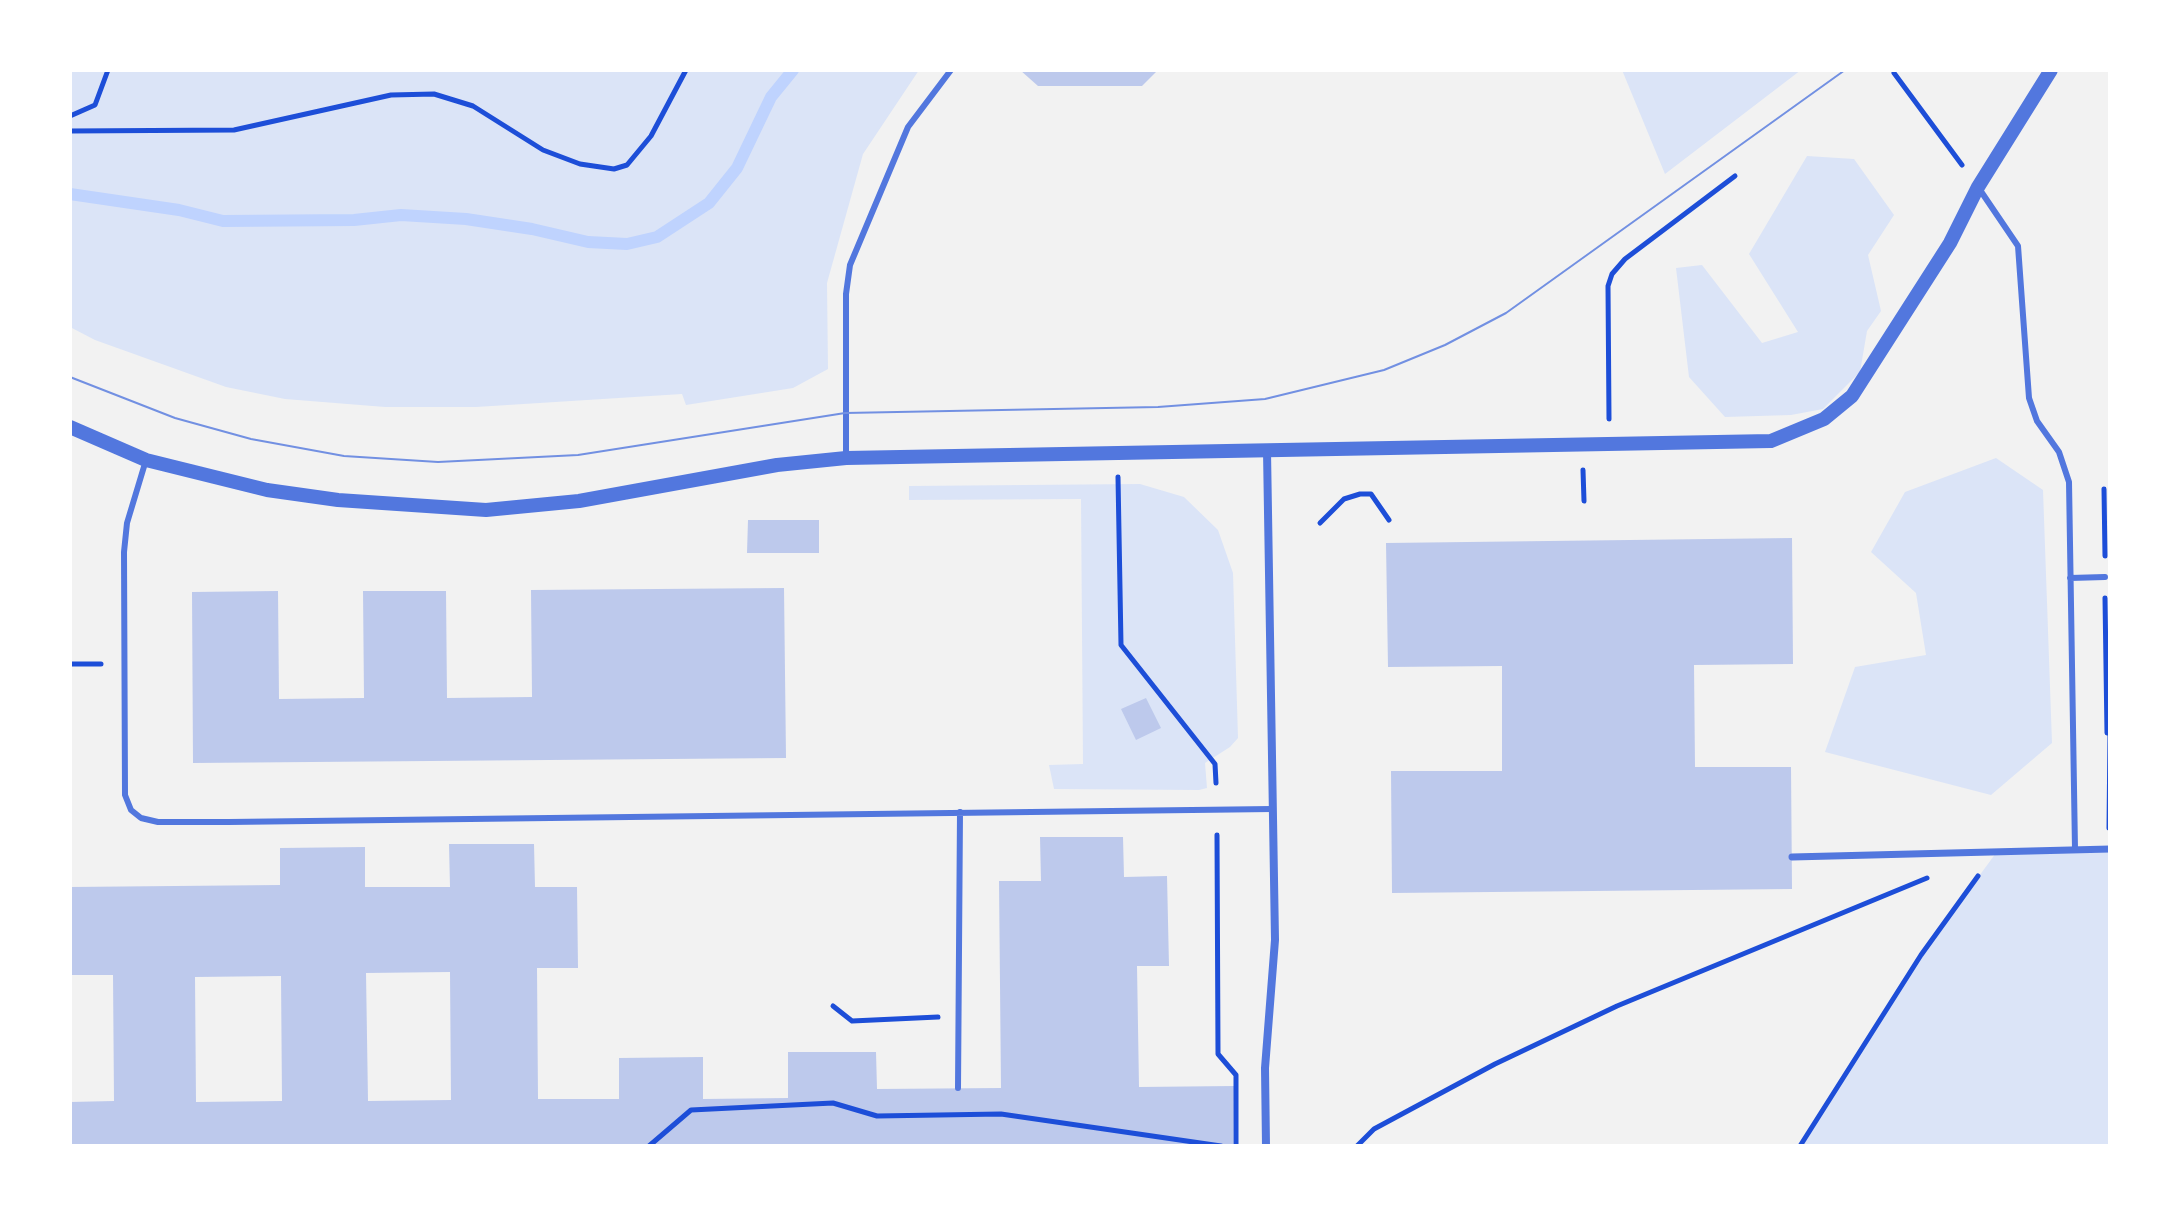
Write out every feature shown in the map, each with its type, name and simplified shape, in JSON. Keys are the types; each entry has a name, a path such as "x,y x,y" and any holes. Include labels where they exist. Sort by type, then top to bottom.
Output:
{"street":[{"path":"70,427 146,460 267,490 351,501 486,510 579,501 777,465 846,458 1771,441 1824,419 1852,396 1950,243 1978,187 2051,70"},
{"path":"1266,1146 1265,1068 1275,940 1267,451"},
{"path":"1792,857 2110,849"}],"lane":[{"path":"846,458 846,294 850,265 908,127 951,70"},
{"path":"1978,187 2018,246 2029,398 2037,421 2059,452 2069,482 2075,849"},
{"path":"146,460 127,523 124,552 125,795 131,810 141,818 158,822 229,822 1272,809"},
{"path":"2070,578 2105,577"},
{"path":"958,1088 960,812"}],"path":[{"path":"70,116 95,105 108,70"},
{"path":"70,131 234,130 391,95 434,94 473,106 543,150 580,164 614,169 627,165 651,136 686,70"},
{"path":"1894,73 1978,187"},
{"path":"1610,444 1608,286 1612,274 1625,259 1735,176"},
{"path":"1118,452 1121,645 1215,764 1216,783"},
{"path":"2104,489 2105,534"},
{"path":"1320,523 1344,499 1360,494 1371,494 1389,520"},
{"path":"2106,616 2110,849"},
{"path":"70,664 87,664"},
{"path":"1217,835 1218,1054 1236,1075 1236,1146"},
{"path":"1800,1146 1921,955 1996,853"},
{"path":"1357,1146 1374,1129 1495,1064 1617,1006 1930,877"},
{"path":"833,1006 852,1021 959,1017"},
{"path":"649,1146 691,1110 833,1103 877,1116 1001,1114 1221,1146"}],"shaded area":[{"path":"70,70 919,70 863,154 827,283 828,369 793,388 686,405 682,394 476,407 385,407 285,399 226,387 95,340 70,327"},
{"path":"1622,70 1801,70 1665,174"},
{"path":"1807,156 1854,159 1894,215 1868,255 1881,311 1867,331 1860,372 1823,409 1791,415 1725,417 1689,377 1676,268 1702,265 1762,343 1798,332 1749,254"},
{"path":"1996,458 2043,490 2052,743 1991,795 1825,752 1855,667 1926,655 1916,593 1871,552 1905,492"},
{"path":"1140,484 1184,497 1218,530 1233,573 1238,738 1205,763 1207,788 1054,789 1049,765 1083,764 1081,499 909,500 909,486"},
{"path":"2110,849 2110,1146 1800,1146 1921,955 1996,853"}],"building":[{"path":"1020,70 1158,70 1142,86 1038,86"},
{"path":"748,520 819,520 819,553 747,553"},
{"path":"1792,538 1793,664 1694,665 1695,767 1791,767 1792,889 1392,893 1391,771 1502,771 1502,666 1388,667 1386,543"},
{"path":"784,588 786,758 193,763 192,592 278,591 279,699 364,698 363,591 446,591 447,698 532,697 531,590"},
{"path":"1146,698 1161,728 1136,740 1121,709"},
{"path":"1040,837 1123,837 1124,877 1167,876 1169,966 1137,966 1139,1087 1234,1086 1233,1146 70,1146 70,1102 114,1101 113,975 70,975 70,887 280,885 280,848 365,847 365,887 450,887 449,844 534,844 535,887 577,887 578,968 537,968 538,1099 619,1099 619,1058 703,1057 703,1099 788,1098 788,1052 876,1052 877,1089 1001,1088 999,881 1041,881","holes":["450,972 451,1100 368,1101 366,973","281,976 282,1101 196,1102 195,977"]}],"waterway":[{"path":"70,194 179,210 223,221 354,220 401,215 466,219 532,229 588,242 627,244 657,237 709,203 737,168 771,97 793,70"}],"tram line":[{"path":"70,377 175,418 251,439 344,456 438,462 578,455 845,413 1158,407 1265,399 1384,370 1445,345 1506,313 1845,70"}]}
